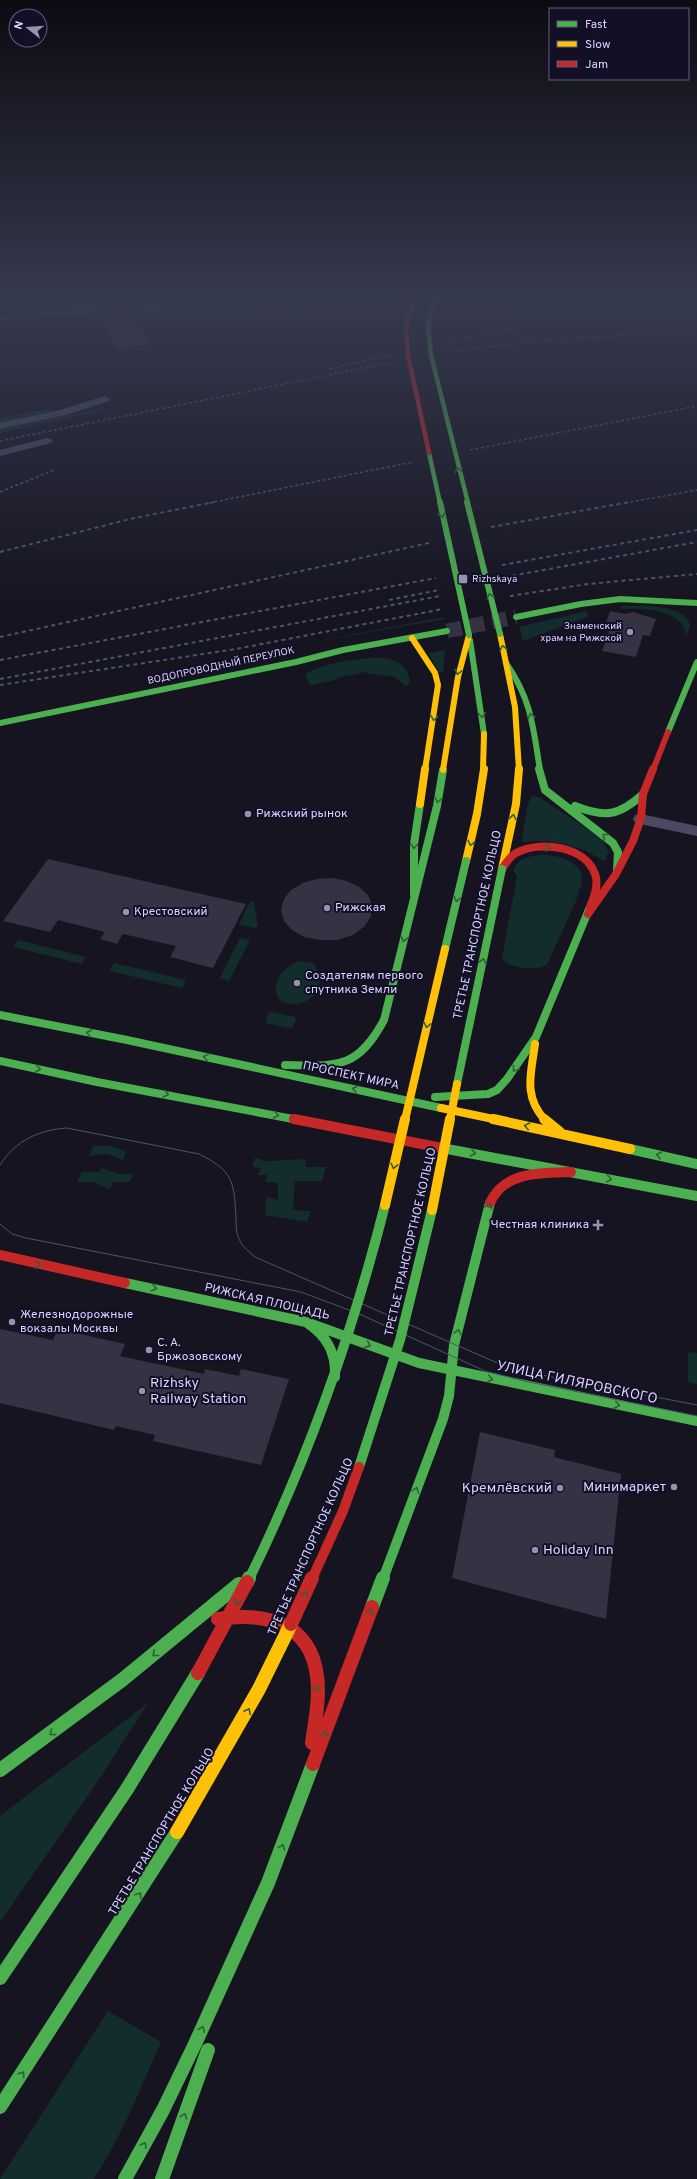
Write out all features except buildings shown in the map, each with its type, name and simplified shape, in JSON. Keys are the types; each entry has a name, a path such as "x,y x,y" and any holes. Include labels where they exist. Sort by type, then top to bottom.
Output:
{"main road":[{"name":"ТРЕТЬЕ ТРАНСПОРТНОЕ КОЛЬЦО","path":"0,1978 123,1797 193,1685 236,1604 309,1447 344,1354 375,1248 481,800 485,749 482,715 469,635 418,401"},
{"name":"ТРЕТЬЕ ТРАНСПОРТНОЕ КОЛЬЦО","path":"0,2107 93,1967 175,1839 245,1718 288,1632 342,1511 377,1419 415,1289 515,804 519,750 516,715 500,634 442,401"},
{"path":"516,617 586,603 621,599 652,599 697,603"},
{"name":"ВОДОПРОВОДНЫЙ ПЕРЕУЛОК","path":"0,723 296,662 343,650 447,631"},
{"path":"244,1065 300,1065 350,1062 370,1049 376,1040 384,1020 437,806 443,776 455,683 469,635"},
{"path":"412,638 435,673 438,685 414,844 414,901"},
{"path":"538,755 552,786 565,799 585,811 603,815 617,814 632,806 643,794 697,662"},
{"path":"506,663 523,687 544,788 558,804 601,832 613,843 617,850 617,871"},
{"path":"393,1098 488,1094 497,1090 507,1079 536,1037 588,914 595,901 610,884 617,871 641,819 644,807 643,794"},
{"path":"502,869 512,857 525,850 535,848 558,849 581,858 589,864 595,878 596,887 588,914"},
{"name":"ПРОСПЕКТ МИРА","path":"0,1015 244,1065 697,1164"},
{"path":"536,1037 529,1096 532,1104 542,1118 565,1135"},
{"path":"0,1061 97,1082 697,1196"},
{"path":"226,2000 268,1883 444,1419 449,1396 454,1345 492,1196 500,1186 514,1179 534,1174 571,1172"},
{"name":"РИЖСКАЯ ПЛОЩАДЬ","path":"0,1255 11,1259 306,1322 340,1333 390,1354 452,1370"},
{"path":"0,1770 83,1710 186,1630 239,1584 258,1562 327,1408 333,1390 335,1357 330,1341 321,1331 306,1322"},
{"name":"УЛИЦА ГИЛЯРОВСКОГО","path":"452,1370 697,1421"},
{"path":"186,1630 225,1618 252,1616 267,1618 279,1622 292,1628 303,1637 311,1650 315,1663 318,1685 315,1724 306,1784"},
{"path":"124,2179 163,2110 186,2064 268,1883"},
{"path":"162,2179 210,2044"}],"street":[{"path":"0,426 62,413 100,401"},
{"path":"0,453 47,441"},
{"path":"641,819 697,831"}],"green space":[{"path":"47,409 55,411 0,424 0,418"},
{"path":"100,409 102,411 0,433 0,429"},
{"path":"621,606 649,606 671,610 680,613 687,619 690,626 686,636 683,627 678,620 670,615 651,610 622,609"},
{"path":"587,611 588,617 523,641 519,627"},
{"path":"444,617 445,619 291,646"},
{"path":"445,650 443,672 440,673 428,653"},
{"path":"371,658 385,658 402,665 409,676 410,683 406,687 395,677 360,672 359,674 338,677 336,680 310,685 305,674 328,665"},
{"path":"532,796 539,797 601,838 609,852 605,860 602,860 586,851 565,844 547,841 521,842 528,803"},
{"path":"531,856 557,856 572,862 582,875 581,885 576,901 547,965 536,968 516,967 505,962 502,958 517,876 513,871 518,863 526,858"},
{"path":"250,901 254,902 258,925 256,928 239,925"},
{"path":"240,938 250,940 229,981 220,978"},
{"path":"18,940 86,957 82,964 13,947"},
{"path":"301,961 313,963 319,978 318,990 311,998 301,1003 290,1004 281,1001 276,993 280,976 287,968"},
{"path":"114,963 186,980 182,988 109,971"},
{"path":"271,1012 295,1017 296,1020 293,1027 289,1028 265,1023 268,1014"},
{"path":"93,1146 111,1146 126,1151 123,1160 107,1154 89,1156"},
{"path":"255,1158 266,1161 306,1159 306,1167 326,1167 322,1181 295,1181 293,1210 311,1211 307,1222 265,1215 266,1197 278,1200 278,1183 265,1182 267,1175 258,1175 261,1168 252,1166"},
{"path":"101,1168 119,1174 134,1174 130,1182 113,1182 110,1189 93,1182 77,1182 82,1172 99,1172"},
{"path":"688,1352 697,1353 697,1384 688,1382"},
{"path":"148,1703 100,1778 0,1922 0,1816"},
{"path":"108,2011 161,2042 122,2129 94,2179 0,2179"}],"tunnel":[{"path":"447,631 516,617"}],"tram line":[{"path":"0,1165 13,1149 29,1138 47,1131 67,1128 199,1154 219,1166 230,1178 234,1194 238,1236 243,1246 255,1257 511,1369 697,1405"},
{"path":"0,1224 12,1234 26,1238 301,1292 357,1313 485,1371 524,1381 697,1416"}],"railway":[{"path":"0,441 201,401"},
{"path":"470,450 697,406"},
{"path":"209,503 413,462"},
{"path":"0,492 54,470"},
{"path":"625,503 697,490"},
{"path":"0,552 130,519 214,502"},
{"path":"491,527 630,502"},
{"path":"502,565 697,530"},
{"path":"505,577 697,542"},
{"path":"0,637 429,543"},
{"path":"510,596 588,584 697,574"},
{"path":"0,660 436,578"},
{"path":"389,600 439,590"},
{"path":"0,679 440,596"},
{"path":"0,685 236,649 443,609"}],"traffic: fast":[{"path":"442,401 500,634"},
{"path":"429,453 469,635"},
{"path":"516,617 607,600 639,599 697,603"},
{"path":"0,723 296,662 343,650 447,631"},
{"path":"470,640 484,734"},
{"path":"668,732 697,662"},
{"path":"506,663 520,685 529,706 541,778 545,790 562,805 596,828 613,843 618,852 617,871"},
{"path":"285,1065 319,1066 345,1062 356,1057 366,1049 375,1037 384,1020 437,806 443,770"},
{"path":"575,806 595,813 612,814 635,802 643,794"},
{"path":"414,894 414,844 420,804"},
{"path":"445,949 466,861"},
{"path":"457,1084 502,869"},
{"path":"435,1097 488,1094 497,1090 507,1079 536,1037 590,907"},
{"path":"0,1015 127,1040 441,1108"},
{"path":"0,1061 97,1082 293,1119"},
{"path":"442,1148 697,1196"},
{"path":"630,1149 697,1164"},
{"path":"372,1607 443,1419 449,1396 454,1345 490,1203"},
{"path":"247,1582 290,1491 328,1398 359,1302 385,1205"},
{"path":"359,1467 391,1372 409,1308 432,1210"},
{"path":"125,1283 306,1322 314,1327 330,1345 333,1352 335,1377"},
{"path":"306,1322 419,1363 697,1421"},
{"path":"0,1770 122,1680 239,1584"},
{"path":"0,1978 127,1789 198,1673"},
{"path":"125,2179 163,2110 195,2044 268,1883 313,1764"},
{"path":"0,2107 108,1942 177,1832"},
{"path":"162,2179 208,2050"}],"traffic: slow":[{"path":"500,634 512,689 519,745 516,804 502,869"},
{"path":"443,770 458,677 469,635"},
{"path":"412,638 435,673 438,685 420,804"},
{"path":"466,861 480,798 484,766 484,734"},
{"path":"385,1205 445,949"},
{"path":"535,1044 530,1094 538,1112 547,1122 560,1132"},
{"path":"432,1210 457,1084"},
{"path":"441,1108 630,1149"},
{"path":"177,1832 259,1689 291,1624"}],"traffic: jam":[{"path":"418,401 429,453"},
{"path":"588,914 616,874 633,841 641,818 643,794 668,732"},
{"path":"502,869 508,860 516,853 526,849 549,847 561,848 572,852 582,857 590,865 595,874 596,887 590,907"},
{"path":"293,1119 442,1148"},
{"path":"490,1203 495,1193 502,1185 512,1179 536,1174 571,1172"},
{"path":"0,1255 125,1283"},
{"path":"291,1624 343,1511 359,1467"},
{"path":"198,1673 247,1582"},
{"path":"313,1764 372,1607"},
{"path":"218,1619 235,1616 252,1616 268,1619 282,1624 295,1632 305,1643 313,1658 317,1676 317,1701 312,1743"}],"place":[{"name":"Rizhskaya","path":"463,579"},
{"name":"Знаменский храм на Рижской","path":"630,632"},
{"name":"Рижский рынок","path":"248,814"},
{"name":"Рижская","path":"327,908"},
{"name":"Крестовский","path":"126,912"},
{"name":"Создателям первого спутника Земли","path":"297,983"},
{"name":"Честная клиника","path":"598,1225"},
{"name":"Железнодорожные вокзалы Москвы","path":"12,1322"},
{"name":"С. А. Бржозовскому","path":"149,1350"},
{"name":"Rizhsky Railway Station","path":"142,1391"},
{"name":"Минимаркет","path":"674,1487"},
{"name":"Кремлёвский","path":"560,1488"},
{"name":"Holiday Inn","path":"535,1550"}]}
